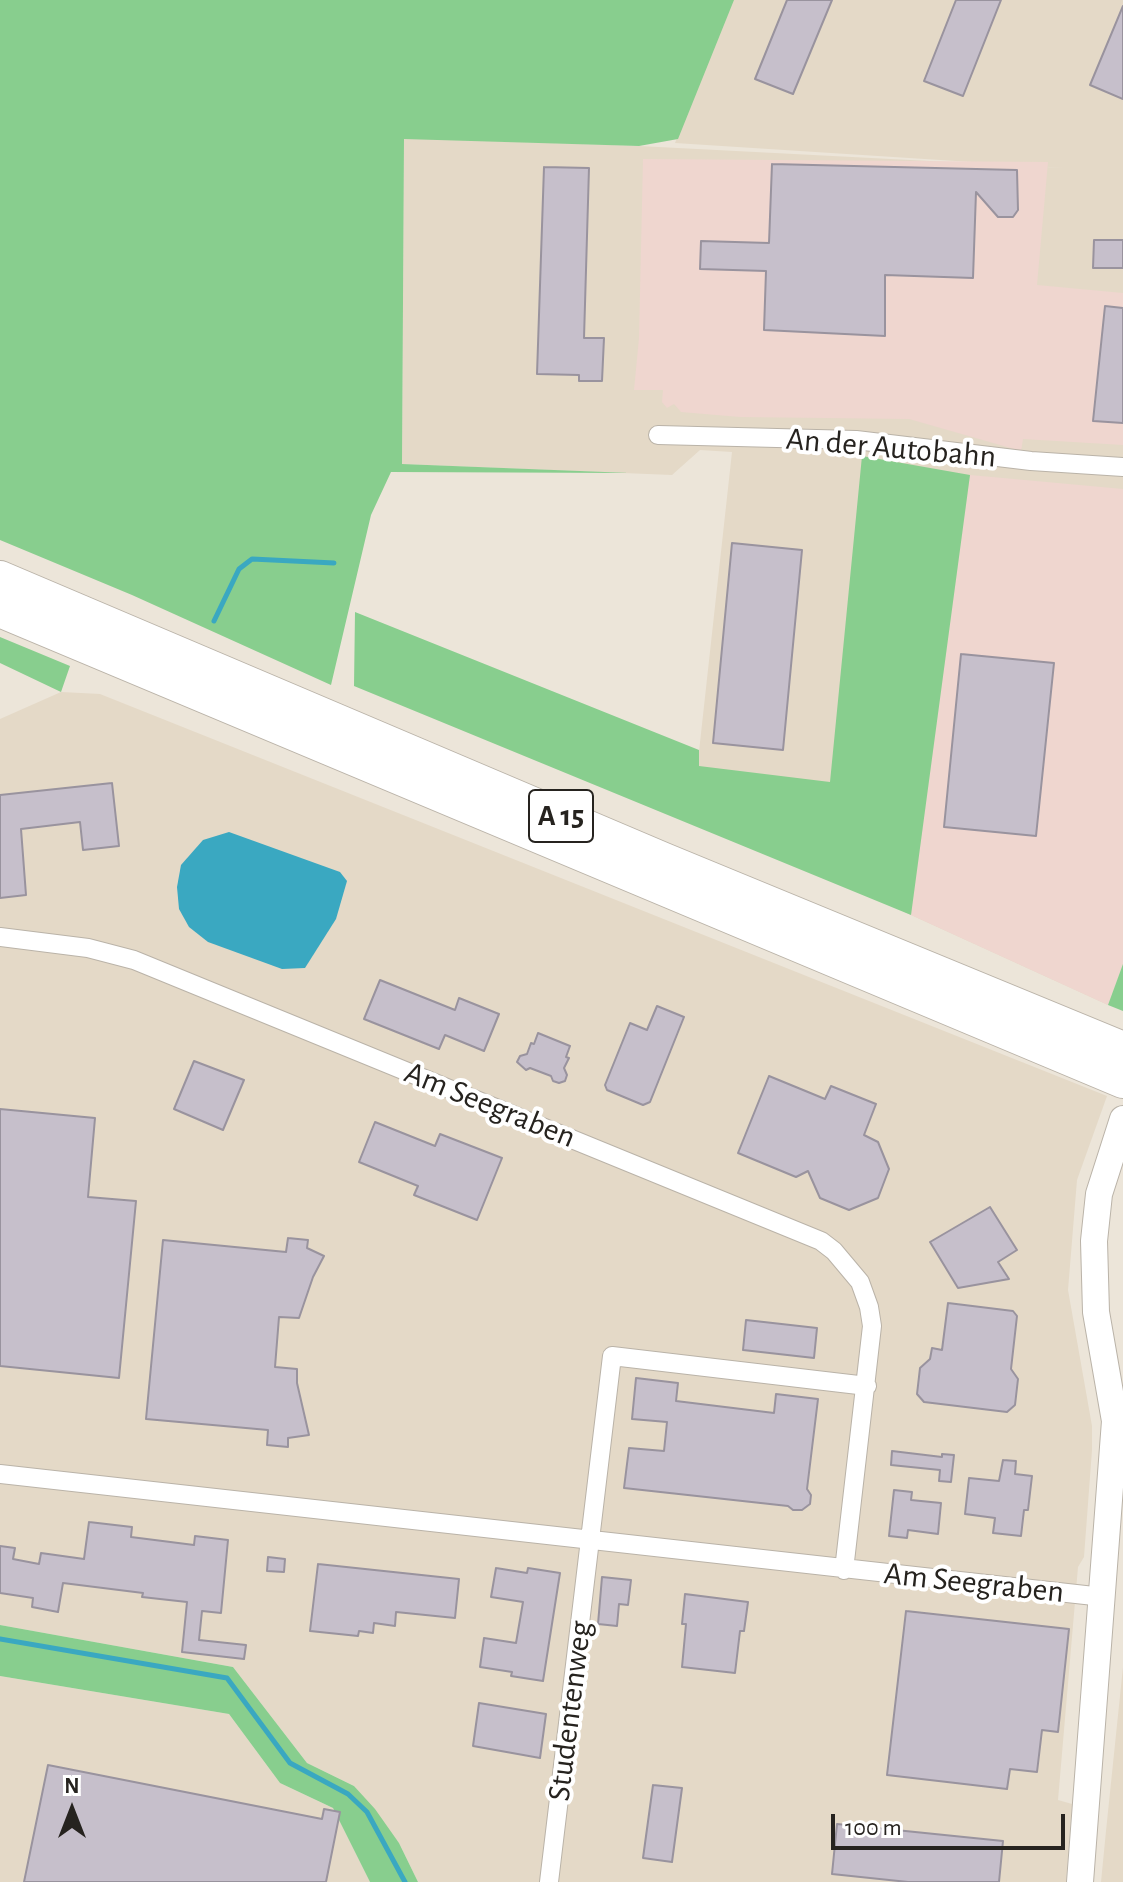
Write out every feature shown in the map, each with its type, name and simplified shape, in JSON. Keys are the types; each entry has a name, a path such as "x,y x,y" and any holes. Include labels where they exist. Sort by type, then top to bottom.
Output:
{"highway":[{"name":"A 15","path":"0,578 664,860 1123,1049"},
{"name":"A 15","path":"0,610 1123,1081"}],"main road":[{"path":"1080,1882 1115,1421 1096,1312 1093,1264 1099,1194 1119,1129"}],"street":[{"name":"An der Autobahn","path":"658,435 856,440 1031,461 1123,467"},
{"name":"Am Seegraben","path":"0,937 77,946 134,960 821,1241 853,1272 864,1291 869,1307 872,1342 844,1570"},
{"path":"591,1540 612,1356 867,1386"},
{"name":"Am Seegraben","path":"0,1474 1103,1597"},
{"name":"Studentenweg","path":"549,1882 591,1540"}],"shaded area":[{"path":"732,0 1123,0 1123,964 1108,1005 692,815 732,452 700,450 672,475 402,464 404,138 639,146 1065,168 675,143"},
{"path":"643,159 1048,162 1037,285 1123,293 1123,445 1023,439 1021,451 909,419 740,417 681,412 674,404 667,408 662,402 663,390 634,390 639,338"},
{"path":"970,475 1123,489 1123,964 1108,1005 911,915"},
{"path":"61,692 100,694 1107,1096 1077,1180 1068,1290 1092,1426 1092,1450 1084,1557 1078,1567 1058,1800 1072,1804 1066,1882 418,1882 399,1843 354,1786 307,1763 233,1667 0,1625 0,719"},
{"path":"1123,1667 1123,1882 1101,1882 1106,1831"},
{"path":"0,1676 229,1714 280,1783 333,1808 370,1882 0,1882"}],"green space":[{"path":"0,0 734,0 678,139 639,146 404,139 402,464 630,473 391,472 371,515 331,685 132,595 0,540"},
{"path":"862,456 970,475 911,915 354,686 355,612 699,750 699,766 830,782"},
{"path":"0,637 70,666 61,692 0,663"},
{"path":"1123,964 1123,1011 1108,1005"},
{"path":"0,1625 233,1667 307,1763 354,1786 375,1809 399,1843 418,1882 370,1882 333,1808 280,1783 229,1714 0,1676"}],"water":[{"path":"229,832 340,872 347,881 336,919 305,968 282,969 208,942 189,927 179,909 177,887 181,865 203,840"}],"building":[{"path":"787,0 832,0 793,94 755,79"},
{"path":"956,0 1001,0 963,96 924,81"},
{"path":"1123,6 1123,99 1090,85"},
{"path":"772,164 1017,170 1018,210 1013,217 998,217 976,192 973,278 885,275 885,336 764,330 766,271 700,269 701,241 769,243"},
{"path":"544,167 589,168 584,338 604,338 602,381 579,381 579,375 537,374"},
{"path":"1094,240 1123,240 1123,268 1093,268"},
{"path":"1105,306 1123,308 1123,423 1093,421"},
{"path":"732,543 802,550 783,750 713,743"},
{"path":"961,654 1054,663 1036,836 944,827"},
{"path":"112,783 119,846 83,850 80,822 21,829 26,895 0,898 0,795"},
{"path":"380,980 455,1010 459,998 499,1014 484,1051 445,1035 439,1049 364,1019"},
{"path":"657,1006 684,1017 650,1102 643,1105 607,1090 605,1085 630,1023 647,1030"},
{"path":"538,1033 570,1046 564,1068 567,1075 565,1081 553,1081 551,1076 530,1068 526,1070 517,1062 520,1056 527,1054"},
{"path":"194,1061 244,1080 223,1130 174,1109"},
{"path":"769,1076 825,1099 831,1086 876,1104 864,1135 878,1142 889,1169 878,1198 849,1210 820,1198 808,1171 796,1177 738,1153"},
{"path":"0,1109 95,1118 88,1197 136,1201 119,1378 0,1366"},
{"path":"375,1122 435,1146 440,1134 502,1158 477,1220 414,1195 418,1186 359,1162"},
{"path":"990,1207 1017,1250 998,1262 1009,1279 958,1288 930,1242"},
{"path":"288,1238 308,1240 307,1248 324,1256 299,1318 279,1317 275,1367 297,1369 297,1383 309,1435 288,1438 288,1447 267,1445 268,1430 146,1419 163,1240 286,1252"},
{"path":"948,1303 1013,1311 1017,1316 1011,1369 1018,1379 1015,1405 1007,1412 924,1402 917,1394 920,1368 930,1359 932,1348 942,1350"},
{"path":"746,1320 817,1328 814,1358 743,1350"},
{"path":"636,1378 678,1383 676,1401 774,1413 776,1394 818,1399 807,1489 811,1495 810,1504 802,1510 793,1510 788,1506 624,1488 629,1448 664,1451 667,1422 632,1419"},
{"path":"892,1451 942,1457 942,1454 954,1455 951,1482 939,1481 940,1470 891,1465"},
{"path":"1003,1460 1016,1461 1015,1474 1032,1476 1021,1536 993,1533 995,1518 965,1514 969,1478 999,1481"},
{"path":"894,1490 912,1492 911,1500 941,1503 938,1534 908,1530 907,1538 889,1536"},
{"path":"89,1522 132,1527 131,1537 194,1545 195,1536 228,1540 221,1613 202,1611 199,1640 246,1645 244,1659 182,1652 187,1602 63,1583 58,1612 32,1607 33,1598 0,1593 0,1546 15,1548 13,1559 39,1564 41,1553 84,1559"},
{"path":"268,1557 285,1559 284,1572 267,1571"},
{"path":"318,1564 459,1579 455,1618 396,1612 395,1626 374,1623 373,1633 359,1631 358,1636 310,1631"},
{"path":"496,1568 527,1573 528,1568 560,1573 543,1681 480,1667 484,1638 516,1643 523,1602 491,1597"},
{"path":"602,1577 631,1580 628,1605 619,1604 617,1626 598,1624"},
{"path":"685,1594 748,1602 744,1631 740,1631 735,1673 682,1667"},
{"path":"906,1611 1069,1629 1058,1732 1042,1730 1037,1772 1010,1769 1007,1789 887,1775"},
{"path":"479,1703 546,1714 540,1758 473,1746"},
{"path":"48,1765 322,1819 324,1809 340,1812 326,1882 24,1882"},
{"path":"653,1785 682,1788 672,1862 643,1858"},
{"path":"837,1824 1003,1841 999,1882 908,1882 832,1874"}],"waterway":[{"path":"214,621 239,569 252,559 334,563"},
{"path":"0,1639 227,1678 290,1763 348,1794 367,1812 405,1882"}]}
